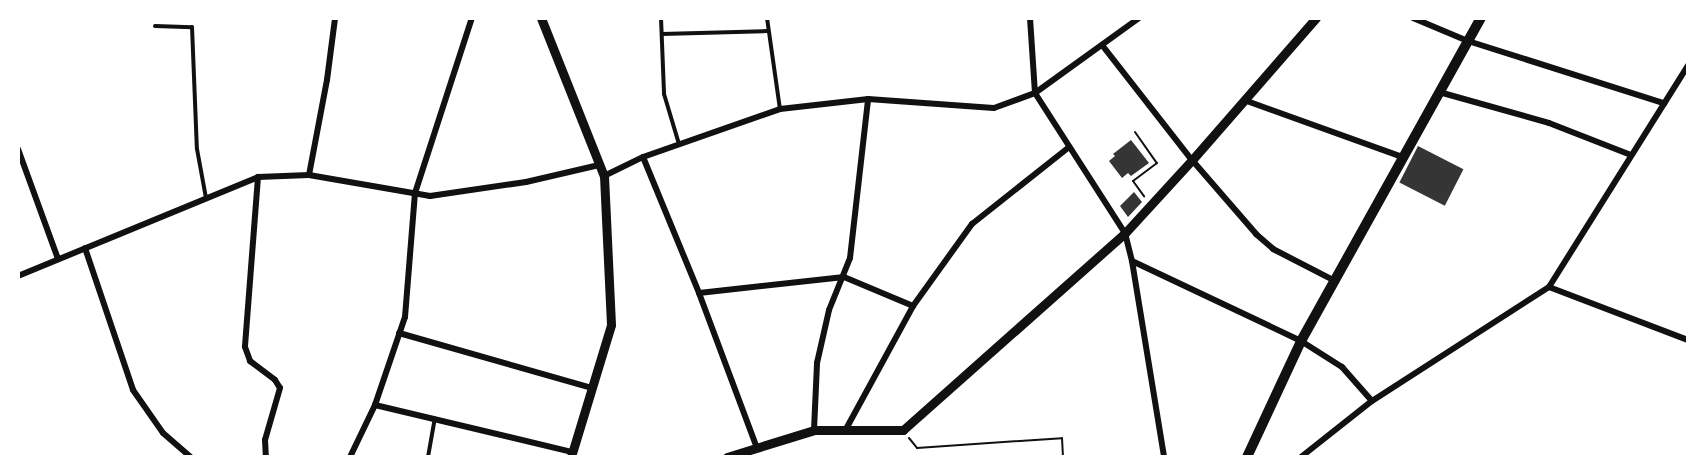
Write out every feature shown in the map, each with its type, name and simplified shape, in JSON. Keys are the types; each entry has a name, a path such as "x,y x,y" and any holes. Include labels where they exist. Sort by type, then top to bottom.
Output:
{"main road":[{"path":"1246,457 1301,341 1480,18"}],"street":[{"path":"309,175 327,80 335,18"},
{"path":"350,457 375,405 405,316 415,193 472,18"},
{"path":"375,405 572,454 611,325 604,176 541,18"},
{"path":"1030,18 1035,93 1125,232 1132,261 1164,457"},
{"path":"604,176 643,157 780,109 868,99 994,108 1035,93 1139,18"},
{"path":"728,457 814,430 903,430 1125,232 1192,160 1316,18"},
{"path":"1413,18 1468,41 1664,103"},
{"path":"1102,45 1192,160 1256,234 1273,249 1334,280"},
{"path":"1301,457 1372,401 1549,287 1688,65"},
{"path":"1439,92 1549,123 1631,155"},
{"path":"814,430 817,363 829,310 850,258 868,99"},
{"path":"1244,100 1402,157"},
{"path":"846,429 913,306 972,225 1069,147"},
{"path":"18,149 58,259"},
{"path":"643,157 699,293 757,448"},
{"path":"18,276 258,177 309,175 430,196 526,182 599,165"},
{"path":"258,177 245,347 250,361 275,380 280,388 265,440 266,457"},
{"path":"85,248 133,390 163,433 191,457"},
{"path":"1132,261 1301,341 1342,367 1372,401"},
{"path":"699,293 843,277 913,306"},
{"path":"1549,287 1688,340"},
{"path":"399,333 592,388"}],"lane":[{"path":"661,18 664,94 679,144"},
{"path":"767,18 767,31 780,109"},
{"path":"155,26 192,27 197,149 206,198"},
{"path":"662,34 767,31"},
{"path":"428,457 435,419"}],"path":[{"path":"1135,132 1157,163 1133,181 1151,205"},
{"path":"903,430 917,448 1062,438 1063,457"}],"building":[{"path":"1131,140 1149,163 1131,176 1128,173 1122,178 1109,161 1115,156 1113,154"},
{"path":"1418,146 1463,169 1445,206 1399,183"},
{"path":"1134,192 1142,202 1128,217 1120,206"}]}
